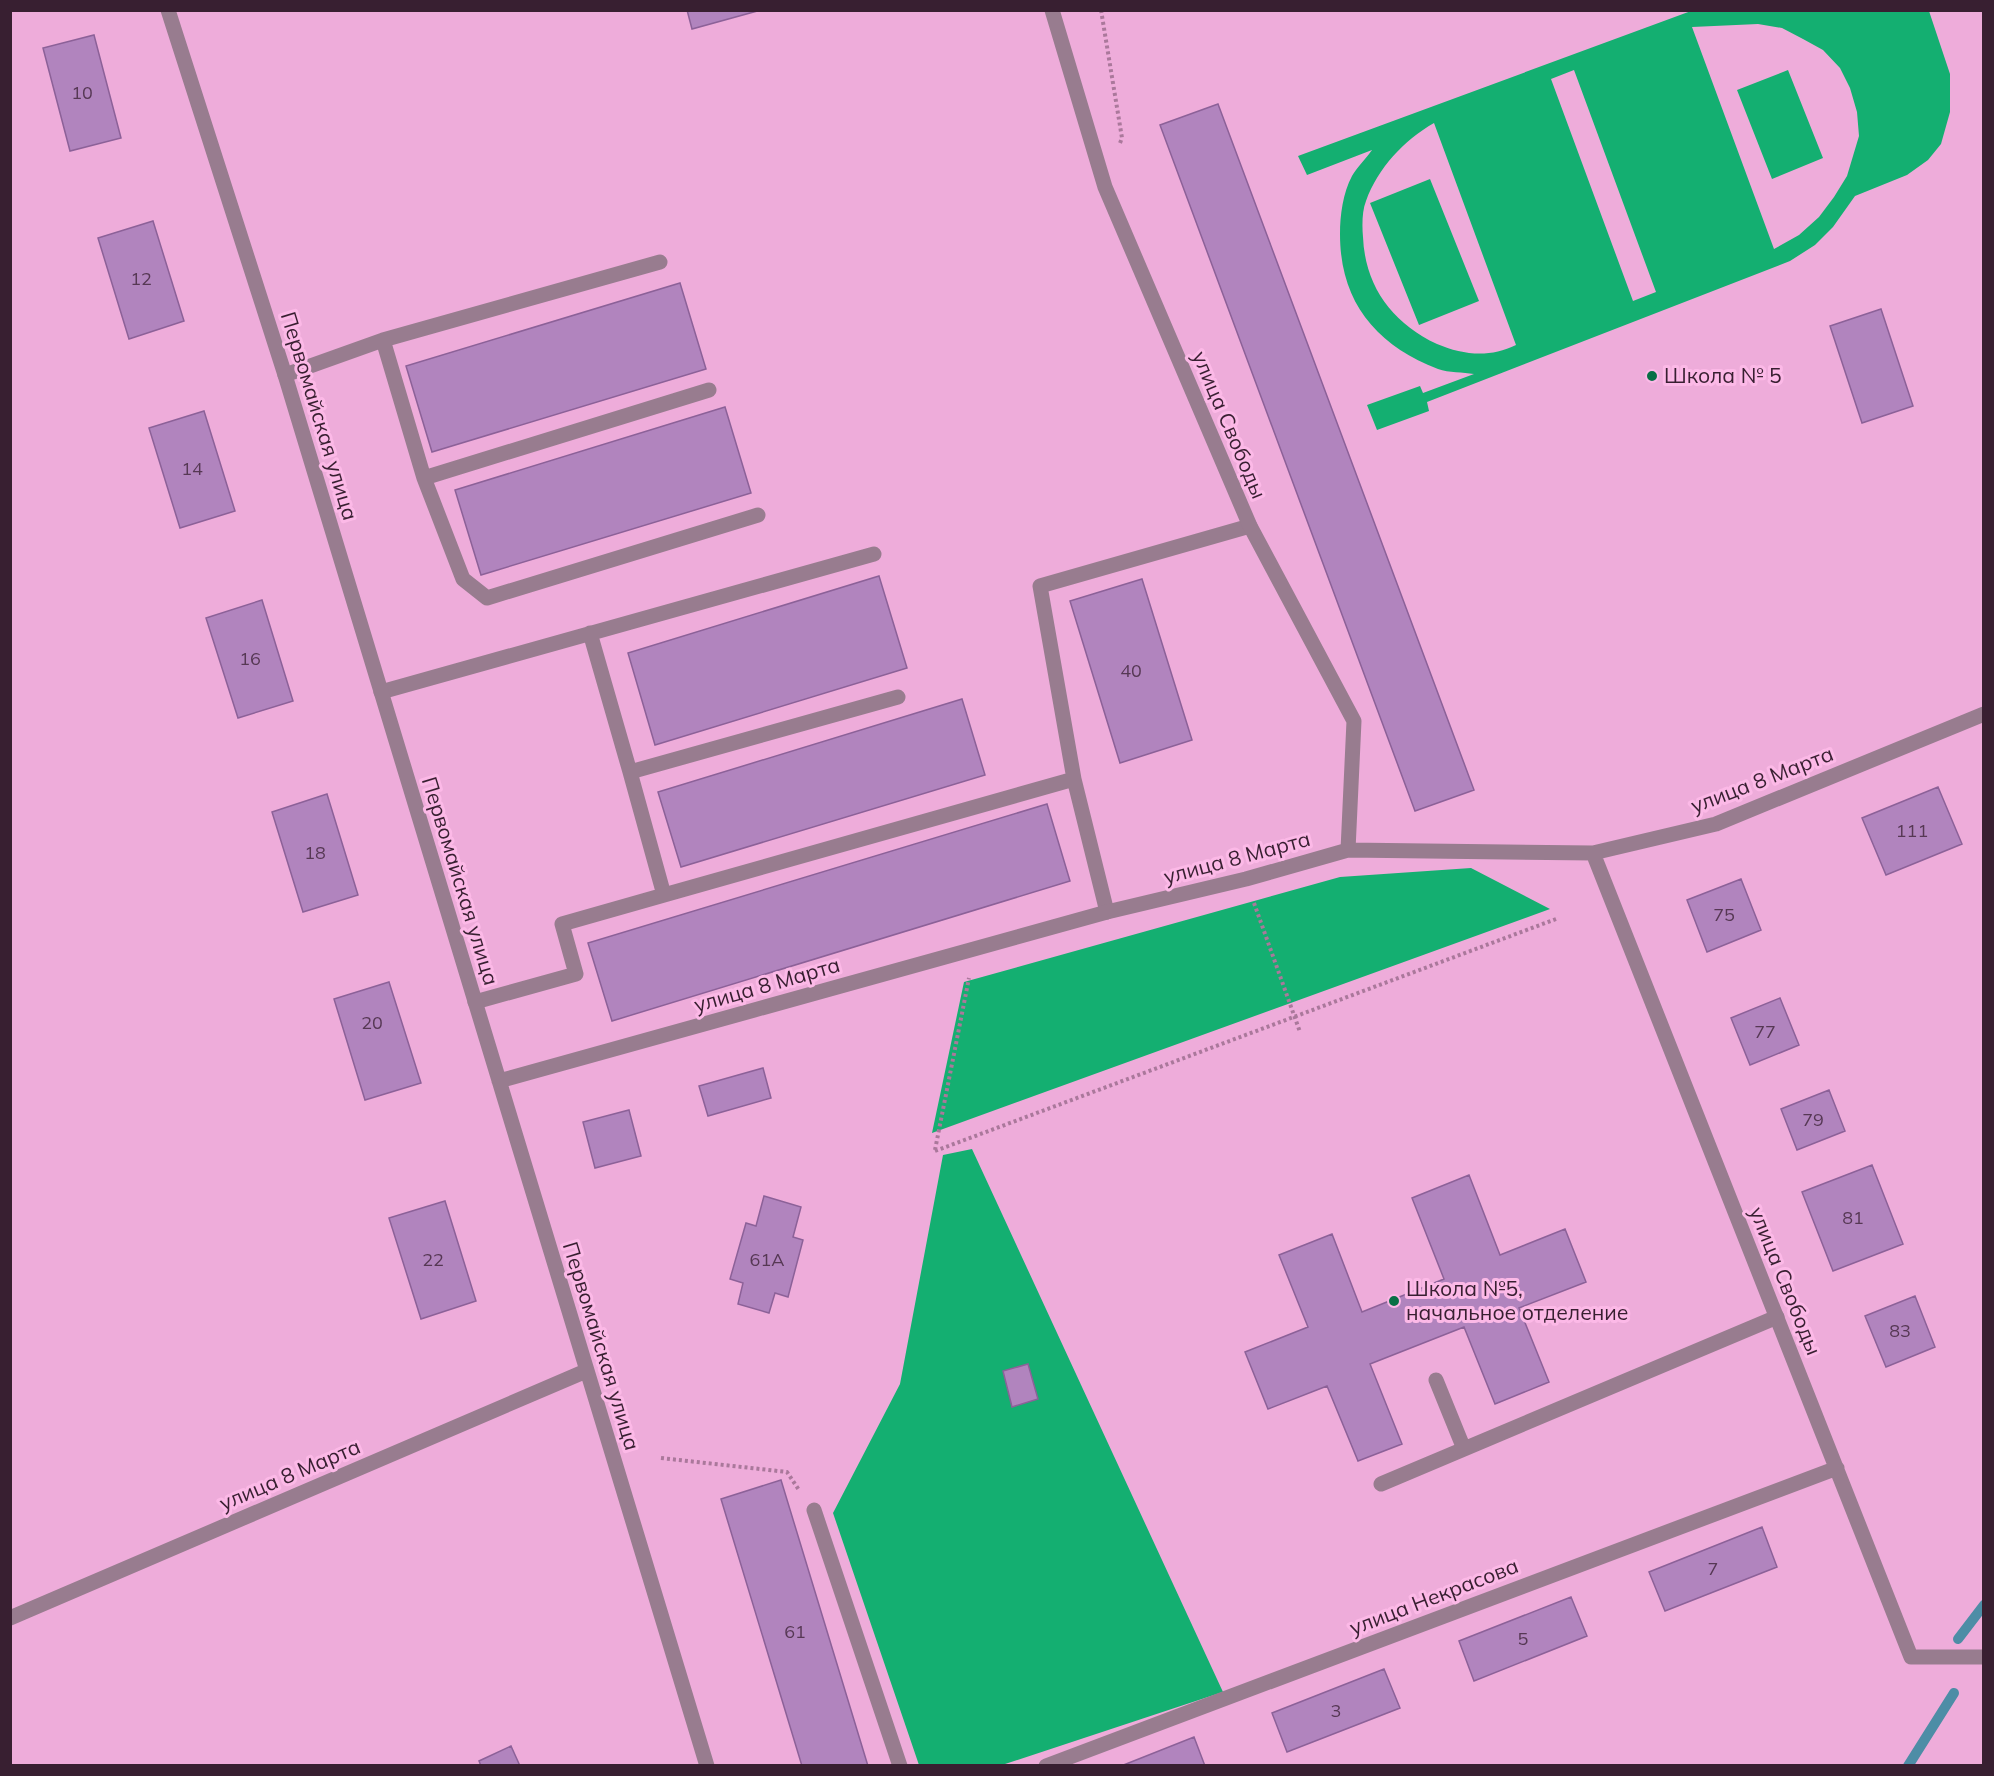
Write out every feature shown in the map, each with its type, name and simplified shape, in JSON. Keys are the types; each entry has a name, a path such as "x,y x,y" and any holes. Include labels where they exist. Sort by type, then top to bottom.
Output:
{"street":[{"name":"Первомайская улица","path":"168,10 285,375 586,1371 701,1763"},
{"name":"улица Свободы","path":"1052,10 1105,187 1250,526 1354,721 1348,850"},
{"path":"285,375 383,340 660,262"},
{"path":"383,340 424,478 463,579 487,598 758,515"},
{"path":"424,478 709,390"},
{"path":"1107,912 1074,779 1040,586 1250,526"},
{"path":"381,692 874,554"},
{"path":"590,633 664,895"},
{"path":"630,772 898,697"},
{"name":"улица 8 Марта","path":"499,1082 975,948 1107,912 1246,879 1348,850 1593,852 1716,824 1983,714"},
{"path":"475,1002 576,974 562,924 1074,779"},
{"name":"улица Свободы","path":"1593,852 1911,1657 1983,1657"},
{"path":"1382,1484 1777,1317"},
{"name":"улица 8 Марта","path":"10,1618 586,1371"},
{"path":"1436,1380 1464,1449"},
{"name":"улица Некрасова","path":"1046,1766 1837,1468"},
{"path":"814,1510 900,1766"}],"path":[{"path":"1101,10 1122,138 1105,187"},
{"path":"1246,879 1300,1032"},
{"path":"975,948 935,1151 1556,919"},
{"path":"661,1458 787,1472 814,1510"}],"green space":[{"path":"1691,11 1929,11 1950,74 1950,112 1941,144 1928,160 1907,175 1855,196 1833,227 1815,245 1790,261 1427,402 1429,411 1377,430 1367,405 1420,386 1423,393 1474,374 1438,369 1416,359 1380,334 1366,318 1355,300 1342,258 1341,212 1352,176 1372,150 1307,175 1298,156","holes":["1758,24 1782,28 1803,39 1823,50 1840,68 1850,88 1857,112 1859,136 1847,176 1819,217 1799,235 1774,249 1692,27","1574,70 1656,292 1633,301 1551,79","1434,123 1516,345 1496,352 1476,354 1457,351 1437,344 1394,314 1375,287 1365,255 1363,214 1366,201 1377,177 1393,156"]},
{"path":"1788,70 1823,158 1772,179 1737,90"},
{"path":"1430,179 1479,301 1419,325 1370,203"},
{"path":"1471,868 1550,909 932,1133 964,982 1340,877"},
{"path":"972,1149 1223,1692 1002,1765 919,1765 833,1513 900,1384 943,1155"}],"building":[{"path":"687,10 761,10 692,29"},
{"path":"94,35 121,138 70,151 43,48"},
{"path":"1218,104 1474,790 1415,811 1160,125"},
{"path":"153,221 184,321 129,339 98,238"},
{"path":"680,283 706,369 432,452 406,366"},
{"path":"1881,309 1913,406 1862,423 1830,326"},
{"path":"725,407 751,493 481,575 455,490"},
{"path":"204,411 235,511 180,528 149,428"},
{"path":"879,576 907,668 655,745 628,653"},
{"path":"1142,579 1192,740 1120,763 1070,601"},
{"path":"262,600 293,701 238,718 206,618"},
{"path":"962,699 985,775 681,867 658,792"},
{"path":"1938,787 1962,844 1886,875 1862,818"},
{"path":"327,794 358,895 303,912 272,812"},
{"path":"1047,804 1070,881 612,1021 588,943"},
{"path":"1741,879 1761,930 1707,952 1687,900"},
{"path":"389,982 421,1083 365,1100 334,999"},
{"path":"1780,998 1799,1045 1750,1065 1731,1018"},
{"path":"763,1068 771,1098 708,1116 699,1086"},
{"path":"1829,1090 1845,1131 1797,1150 1781,1109"},
{"path":"629,1110 641,1156 595,1168 583,1122"},
{"path":"1872,1165 1903,1244 1833,1271 1802,1192"},
{"path":"1469,1175 1500,1255 1565,1229 1586,1282 1519,1308 1549,1382 1495,1404 1464,1327 1370,1364 1402,1444 1358,1461 1327,1386 1268,1409 1245,1352 1308,1327 1279,1255 1332,1234 1362,1312 1444,1279 1412,1198"},
{"path":"764,1196 801,1207 793,1237 803,1240 788,1297 775,1293 769,1313 738,1304 743,1283 730,1279 746,1223 756,1226"},
{"path":"445,1201 476,1301 421,1319 389,1218"},
{"path":"1915,1296 1935,1347 1886,1367 1865,1316"},
{"path":"1028,1364 1038,1399 1012,1407 1003,1371"},
{"path":"781,1480 868,1766 802,1766 721,1499"},
{"path":"1762,1527 1777,1567 1665,1611 1649,1572"},
{"path":"1571,1597 1587,1636 1474,1681 1459,1641"},
{"path":"1384,1669 1400,1708 1287,1752 1272,1713"},
{"path":"1194,1737 1205,1766 1121,1766"},
{"path":"511,1746 520,1766 481,1766 479,1761"}],"waterway":[{"path":"1958,1639 1984,1605"},
{"path":"1908,1766 1954,1693"}],"place":[{"name":"Школа № 5","path":"1652,376"},
{"name":"Школа №5, начальное отделение","path":"1394,1301"}]}
